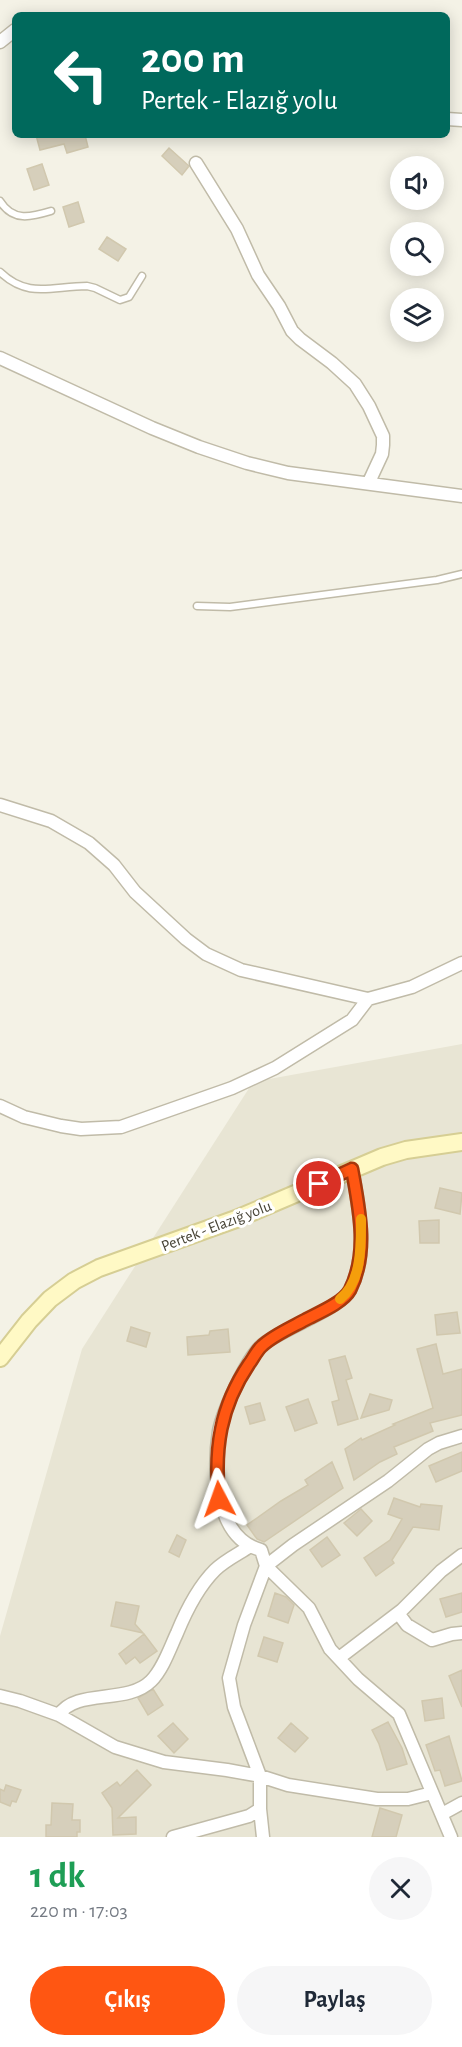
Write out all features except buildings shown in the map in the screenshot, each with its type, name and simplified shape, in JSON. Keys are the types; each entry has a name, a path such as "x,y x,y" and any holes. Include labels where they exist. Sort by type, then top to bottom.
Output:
{"main road":[{"name":"Pertek - Elazığ yolu","path":"0,1358 43,1306 74,1281 99,1268 236,1219 352,1169 406,1150 462,1142"}],"street":[{"path":"0,42 12,32"},
{"path":"196,162 237,229 258,275 279,306 292,331 355,384 369,406 383,436 383,445 382,454 369,482"},
{"path":"0,358 199,447 247,463 288,473 462,496"},
{"path":"0,805 51,821 89,843 114,865 135,892 166,922 206,954 241,970 368,999 412,987 462,963"},
{"path":"0,1106 24,1117 61,1126 81,1129 121,1127 232,1088 275,1068 352,1020 368,999"},
{"path":"352,1169 362,1221 358,1267 349,1292 332,1306 261,1346 241,1376 228,1403 219,1431 217,1476 219,1499 227,1521 249,1547 261,1550 266,1566 309,1608 330,1649 358,1679 399,1714 451,1837"},
{"path":"263,1837 260,1776 234,1707 229,1678 244,1625 266,1566 388,1481 428,1449 462,1436"},
{"path":"59,1715 66,1707 73,1704 134,1692 152,1681 159,1671 184,1615 215,1569 249,1547"},
{"path":"339,1658 398,1613 441,1571 462,1555"},
{"path":"398,1613 407,1625 432,1640 462,1633"},
{"path":"0,1696 59,1715 115,1747 138,1756 164,1762 260,1776 288,1785 377,1799 408,1799 432,1793"},
{"path":"442,1814 462,1803"},
{"path":"173,1837 249,1816 260,1809"}],"lane":[{"path":"0,201 11,213 23,217 51,211"},
{"path":"0,272 9,281 26,289 87,286 120,300 129,297 142,276"},
{"path":"197,606 230,607 270,603 437,580 462,574"}],"shaded area":[{"path":"462,1044 462,1837 0,1837 0,1636 82,1349 253,1082"}],"slow traffic":[{"path":"340,1299 349,1292 358,1267 361,1219"}],"route":[{"path":"219,1499 217,1476 219,1431 228,1403 241,1376 261,1346 332,1306 349,1292 358,1267 362,1221 352,1169 319,1184"}]}
